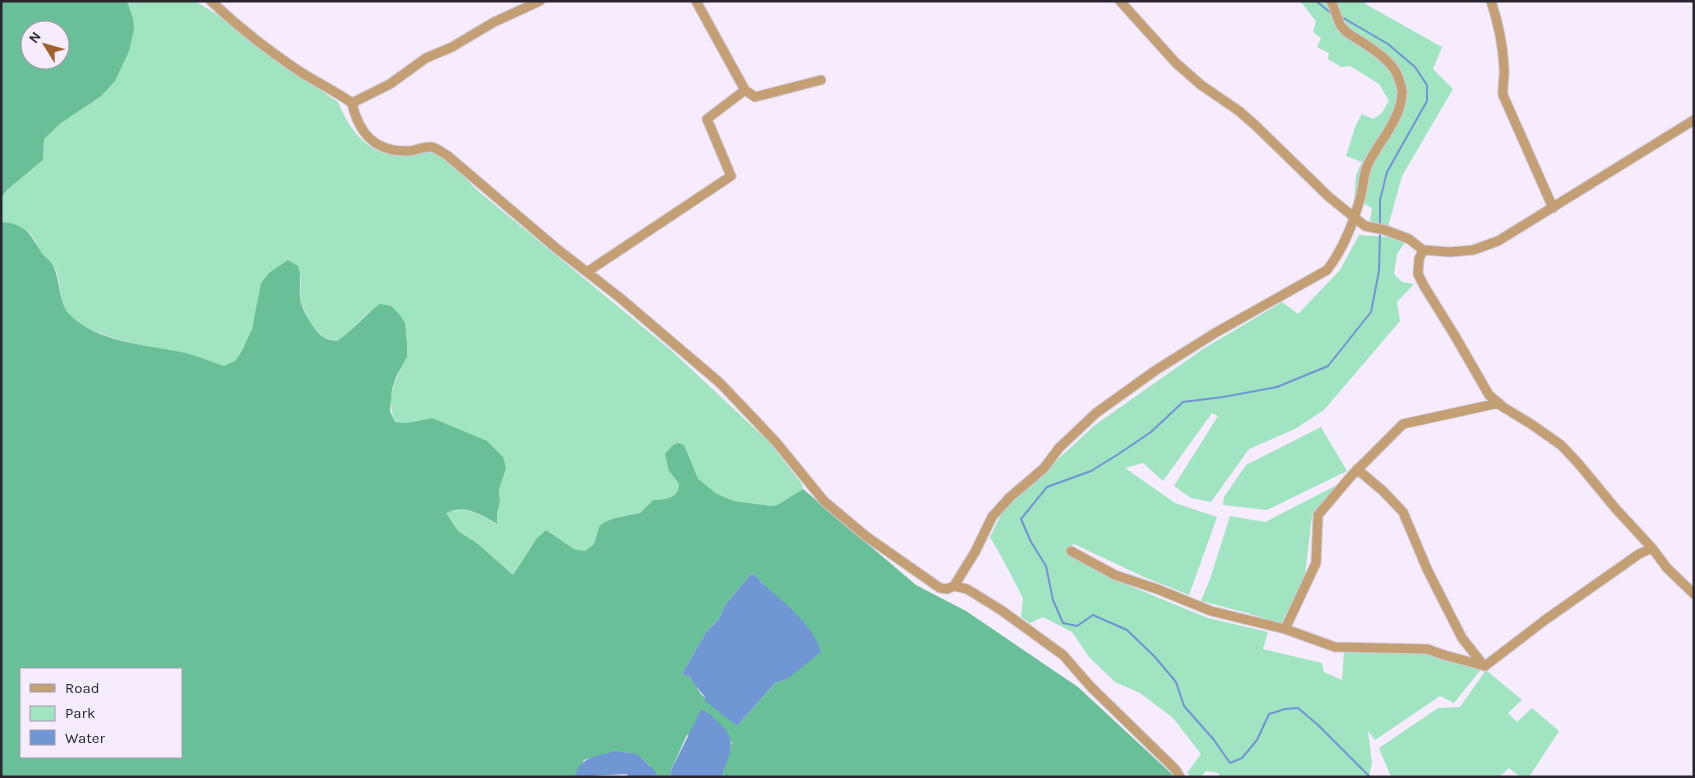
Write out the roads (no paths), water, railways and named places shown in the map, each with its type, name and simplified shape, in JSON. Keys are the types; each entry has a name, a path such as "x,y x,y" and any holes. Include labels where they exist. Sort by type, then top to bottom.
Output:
{"street":[{"path":"211,1 232,22 265,47 352,104 355,118 366,136 382,147 409,151 430,147 448,156 720,383 776,442 824,500 867,538 940,588 946,589 954,586 967,589 1062,655 1090,687 1175,769 1180,777"},
{"path":"352,104 390,84 426,58 452,47 476,32 540,1"},
{"path":"696,1 745,90 755,97 821,80"},
{"path":"1120,1 1176,62 1201,85 1239,111 1255,125 1329,197 1354,218 1365,226 1385,230 1409,239 1423,250 1450,252 1474,250 1498,241 1694,120"},
{"path":"954,586 975,552 992,517 1009,498 1044,468 1060,448 1096,413 1156,370 1241,318 1327,270 1336,258 1354,218 1362,192 1363,178 1369,162 1385,137 1399,108 1402,92 1396,73 1385,59 1349,34 1341,25 1331,1"},
{"path":"1491,1 1501,44 1504,69 1503,95 1553,208"},
{"path":"588,272 731,176 707,119 745,90"},
{"path":"1423,250 1418,274 1489,395 1561,445 1652,548 1667,568 1694,594"},
{"path":"1285,629 1316,563 1318,515 1357,469 1403,424 1499,403"},
{"path":"1357,469 1383,491 1403,512 1427,569 1462,638 1485,666"},
{"path":"1485,666 1545,620 1639,554 1652,548"},
{"path":"1071,551 1115,575 1165,592 1211,611 1285,629 1335,647 1427,649 1485,666"}],"water":[{"path":"751,574 755,575 804,623 817,642 821,652 787,679 775,683 737,726 704,700 705,697 690,677 682,674 706,632 719,619 725,605"},
{"path":"701,710 710,714 724,728 731,741 730,753 722,777 671,777 670,772"},
{"path":"615,751 637,754 655,771 658,777 630,777 626,774 575,777 577,770 584,761"}],"waterway":[{"path":"1316,1 1331,13"},
{"path":"1340,16 1388,44 1415,67 1427,85 1427,101 1387,172 1380,200 1380,225"},
{"path":"1370,777 1318,725 1298,708 1285,709 1269,714 1257,740 1242,758 1230,763 1214,740 1184,706 1176,682 1155,657 1127,630 1093,615 1077,626 1063,623 1053,600 1046,566 1031,542 1021,519 1047,487 1091,471 1117,455 1151,432 1183,402 1277,387 1328,366 1371,312 1379,271 1380,233"}]}
